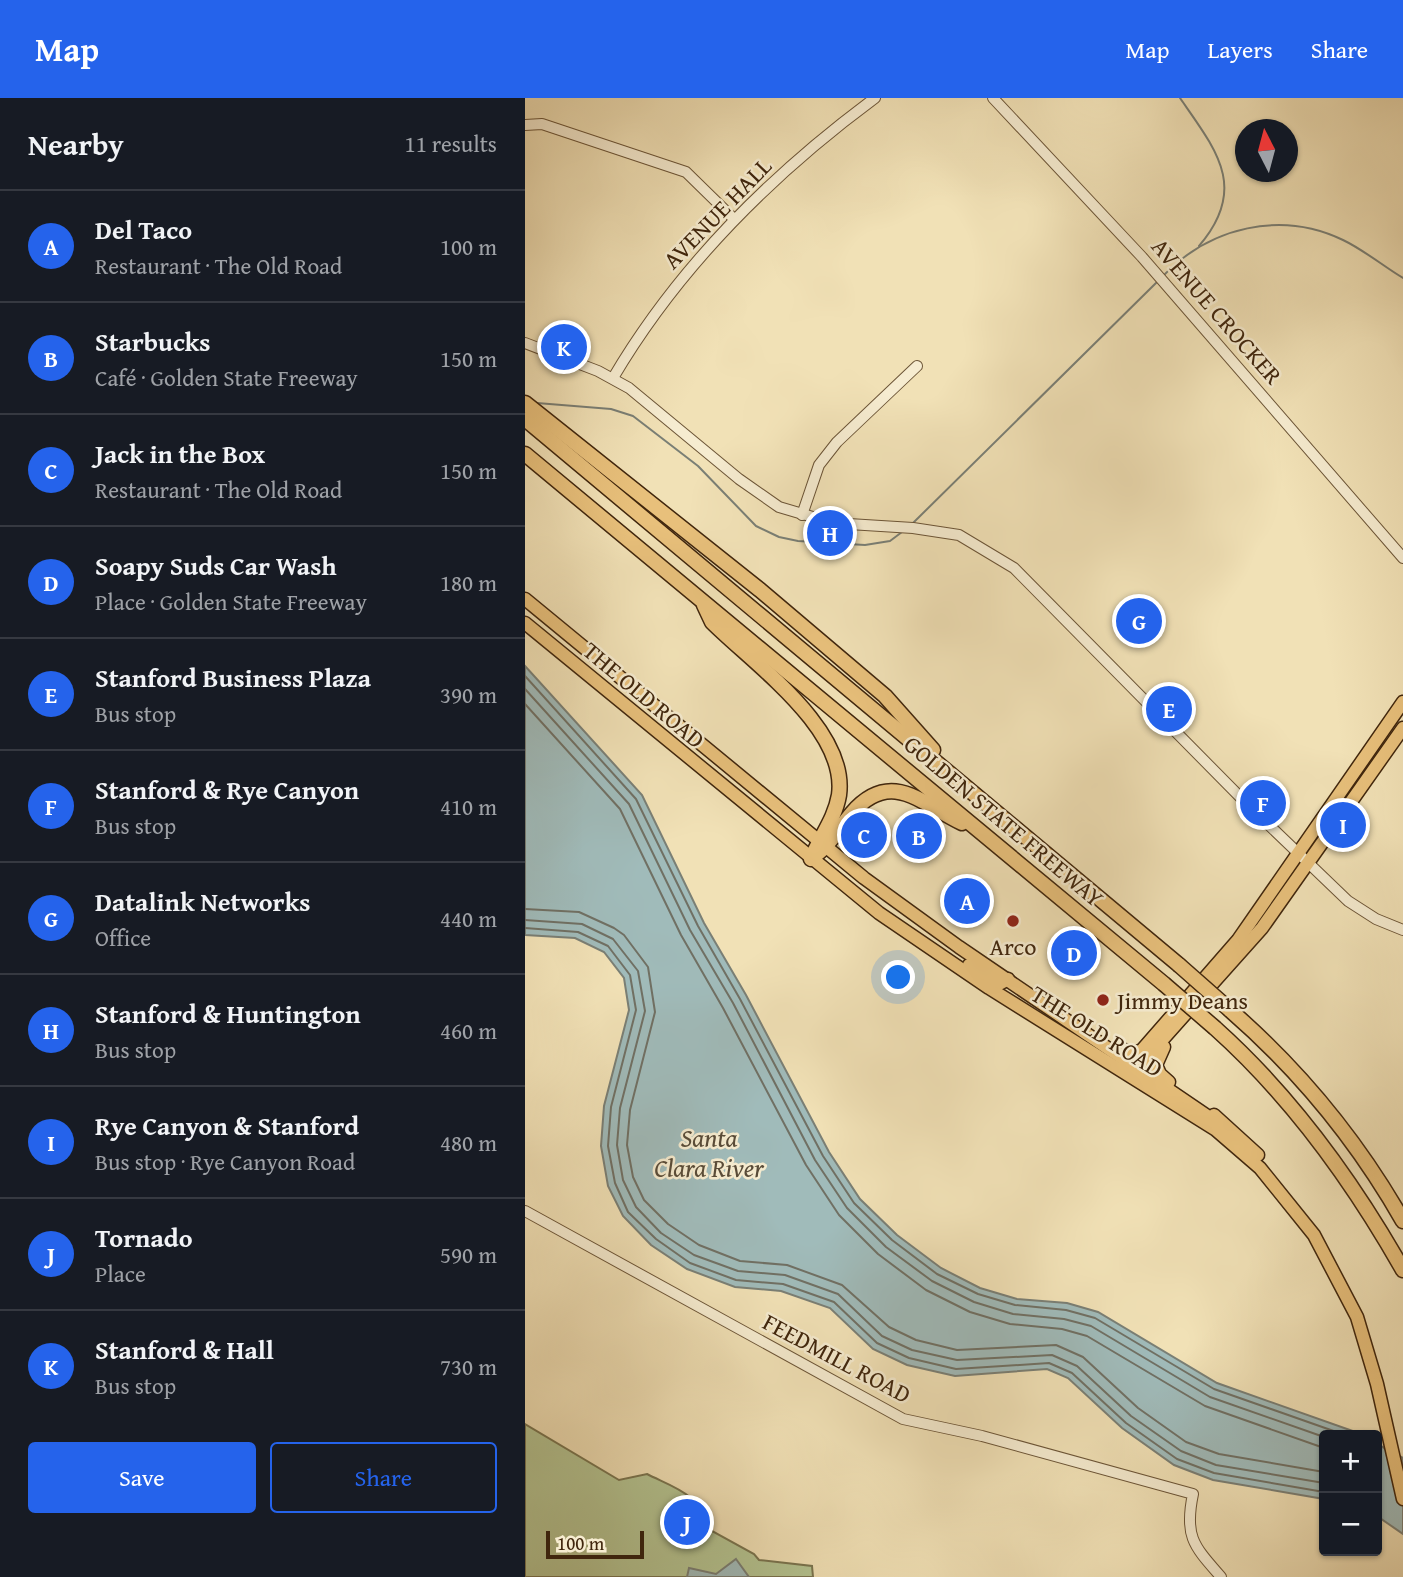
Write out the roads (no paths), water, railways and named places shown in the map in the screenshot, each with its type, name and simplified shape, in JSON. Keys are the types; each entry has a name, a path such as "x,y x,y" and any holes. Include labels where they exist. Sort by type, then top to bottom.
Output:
{"highway":[{"path":"525,403 760,590 885,696 931,745 940,764"},
{"name":"GOLDEN STATE FREEWAY","path":"525,419 940,764 1230,1010 1269,1047 1330,1115 1364,1158 1403,1222"},
{"name":"GOLDEN STATE FREEWAY","path":"525,454 1215,1028 1312,1131 1359,1196 1403,1270"},
{"path":"701,600 712,622 789,697 829,743 838,767 839,793 822,845"},
{"path":"811,859 860,805 886,791 918,797 941,813 982,832"}],"main road":[{"name":"THE OLD ROAD","path":"525,599 822,845 959,947 1099,1040 1136,1073 1216,1130 1283,1192 1332,1259"},
{"name":"THE OLD ROAD","path":"525,624 811,859 901,927 946,958 1228,1131 1258,1156 1291,1192 1332,1259 1372,1338 1403,1499"},
{"path":"1099,1040 1127,1052 1139,1052 1241,935 1403,702"},
{"path":"1136,1073 1262,928 1403,728"},
{"path":"901,927 909,926 919,931 944,949 959,947"},
{"path":"1136,1073 1241,943 1241,935"},
{"path":"946,958 957,956 994,980 1001,982 1008,979"},
{"path":"1224,971 1160,1052 1156,1065 1167,1080 1210,1112 1258,1156"},
{"name":"THE OLD ROAD","path":"1389,1422 1403,1470"}],"street":[{"name":"AVENUE HALL","path":"613,378 666,297 734,219 820,139 875,98"},
{"name":"AVENUE CROCKER","path":"993,98 1142,257 1403,558"},
{"path":"525,125 542,124 686,173 734,219"},
{"path":"525,343 613,378 629,388 759,494 779,507 833,523 912,528 959,535 1014,568 1299,854 1356,907 1403,930"},
{"path":"801,515 819,465 837,442 917,366"},
{"name":"FEEDMILL ROAD","path":"525,1211 904,1419 974,1434 1193,1494 1188,1516 1190,1534 1198,1550 1221,1577"}],"water":[{"name":"Santa Clara River","path":"525,666 642,795 704,923 746,995 829,1152 860,1199 897,1235 941,1268 980,1288 1017,1299 1067,1303 1098,1312 1217,1383 1350,1430 1319,1430 1319,1498 1213,1480 1174,1465 1122,1428 1068,1378 1047,1369 955,1376 907,1365 873,1349 830,1308 781,1291 735,1287 687,1269 651,1245 623,1216 608,1186 601,1146 604,1106 629,1010 624,978 604,952 575,938 525,935"},
{"path":"1382,1447 1403,1458 1403,1534 1382,1519"},
{"path":"736,1559 749,1577 687,1577 689,1568 716,1574"}],"waterway":[{"path":"1180,98 1215,152 1222,170 1222,206 1214,225 1199,246"},
{"path":"1163,276 1202,245 1247,228 1271,225 1295,226 1343,240 1403,278"},
{"path":"912,524 1157,282"},
{"path":"537,403 611,409 633,416 698,466 756,526 779,537 798,541 865,545 890,541 902,532"}],"place":[{"name":"Stanford & Hall","path":"564,347"},
{"name":"Stanford & Huntington","path":"830,533"},
{"name":"Datalink Networks","path":"1139,621"},
{"name":"Stanford Business Plaza","path":"1169,709"},
{"name":"Stanford & Rye Canyon","path":"1263,803"},
{"name":"Rye Canyon & Stanford","path":"1343,825"},
{"name":"Jack in the Box","path":"864,835"},
{"name":"Starbucks","path":"919,836"},
{"name":"Del Taco","path":"967,901"},
{"name":"Arco","path":"1013,921"},
{"name":"Soapy Suds Car Wash","path":"1074,953"},
{"name":"Jimmy Deans","path":"1103,1000"},
{"name":"Tornado","path":"687,1522"}]}
